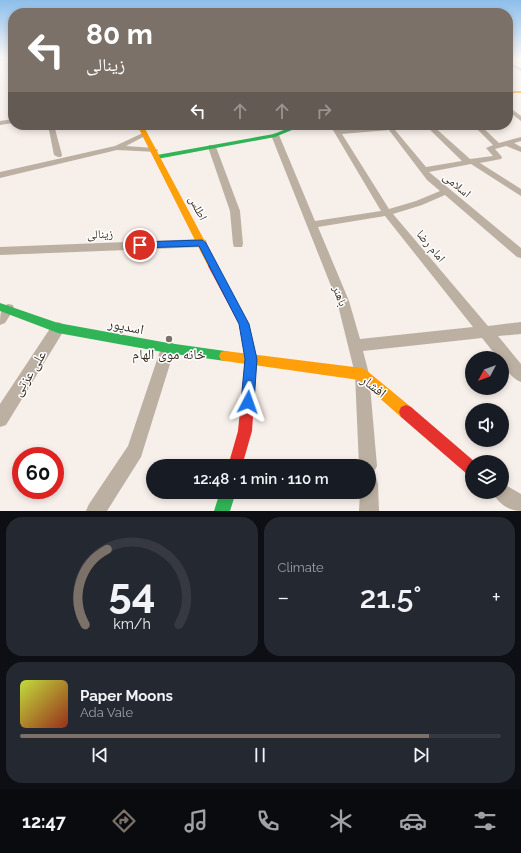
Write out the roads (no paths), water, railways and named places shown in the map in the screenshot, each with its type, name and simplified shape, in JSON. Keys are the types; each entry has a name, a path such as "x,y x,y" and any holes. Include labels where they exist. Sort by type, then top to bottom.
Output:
{"main road":[{"name":"اطلس","path":"143,130 244,324 251,359 245,431 237,459"},
{"path":"156,154 212,147 275,135 288,130"},
{"name":"اسدپور","path":"3,312 58,328 168,348 251,359"},
{"name":"افشار","path":"251,359 362,374 465,463"},
{"path":"222,511 226,499"}],"street":[{"path":"53,130 58,155"},
{"name":"امام رضا","path":"336,130 387,213 521,375"},
{"path":"357,130 373,130"},
{"name":"اسلامی","path":"391,130 430,178 521,254"},
{"path":"434,130 470,161 521,193"},
{"path":"481,130 497,145"},
{"path":"0,175 117,148 146,134"},
{"name":"باهنر","path":"275,135 343,301 362,374 368,459"},
{"path":"424,170 498,157 490,148 521,139"},
{"path":"507,143 521,150"},
{"path":"212,147 234,211 238,244"},
{"path":"117,148 156,154"},
{"path":"312,225 387,213 419,203 446,191"},
{"name":"زینالی","path":"0,251 202,243"},
{"name":"علی عزتی","path":"0,419 58,328"},
{"path":"354,346 521,328"},
{"path":"96,511 135,451 168,348"},
{"path":"509,497 521,506"},
{"path":"369,499 369,511"}],"place":[{"name":"خانه موی الهام","path":"169,339"}]}
